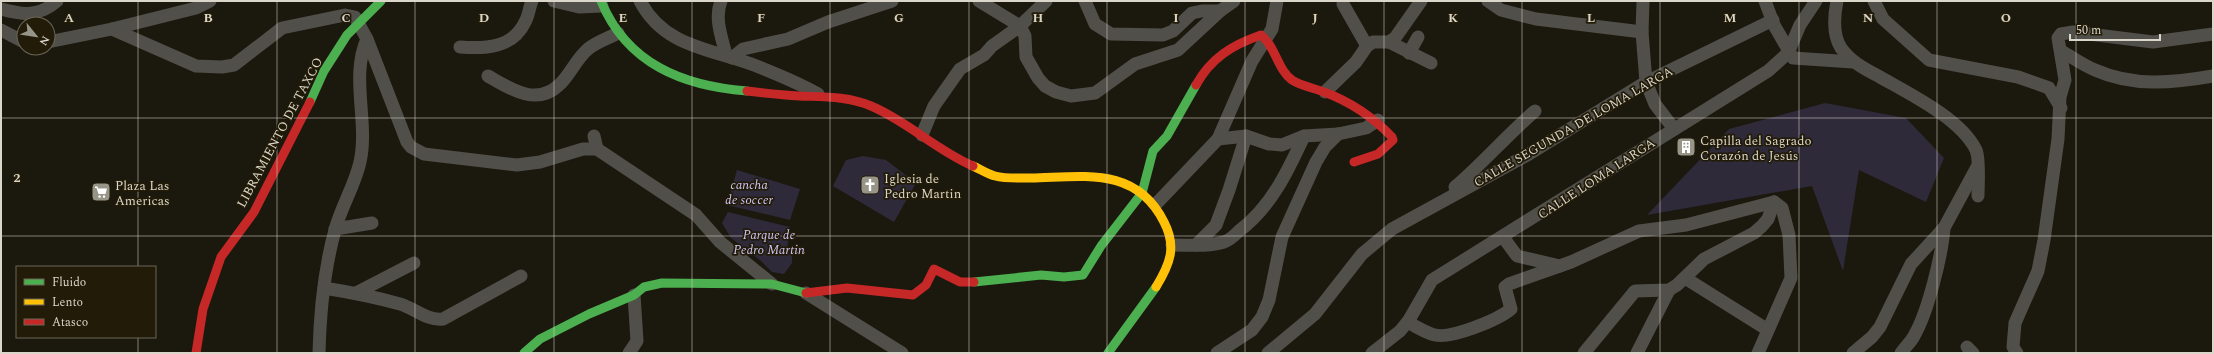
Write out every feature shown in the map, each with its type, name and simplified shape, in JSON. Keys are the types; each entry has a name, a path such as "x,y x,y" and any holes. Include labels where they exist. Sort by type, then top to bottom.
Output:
{"main road":[{"name":"LIBRAMIENTO DE TAXCO","path":"196,353 203,309 221,257 254,212 297,131 324,71 347,35 381,1"},
{"path":"602,4 618,33 638,54 657,67 676,76 718,89 799,96 821,96 869,105 888,114 961,161 995,176 1012,178 1108,177 1120,180 1142,193 1156,204 1171,237 1172,245 1167,267 1159,282 1108,353"},
{"path":"524,353 540,339 568,324 634,295 644,286 662,283 772,284 806,293 847,288 913,295 926,285 934,269 960,282 967,283 1041,275 1064,277 1083,275 1102,246 1142,193 1154,151 1167,136 1204,71 1218,55 1240,42 1261,35 1266,38 1292,79 1355,106 1378,120 1393,140 1378,154 1354,162"}],"street":[{"path":"1,8 19,14 32,14 49,9 57,1"},
{"path":"56,40 196,8 210,1"},
{"path":"460,47 481,48 508,42 517,34 525,22 532,1"},
{"path":"554,1 579,8 602,4"},
{"path":"640,1 644,9 660,27 683,43 729,56 760,67 821,96"},
{"path":"721,1 718,8 719,25 729,56"},
{"path":"729,56 743,49 788,39 828,22 892,1"},
{"path":"979,1 1020,26 1025,36 1026,57 1038,78 1045,86 1056,92 1071,96 1086,95 1103,89 1135,64 1178,50 1220,11 1234,1"},
{"path":"922,135 934,106 960,69 984,55 992,46 1020,26 1046,1"},
{"path":"1085,1 1095,24 1111,34 1163,35 1173,31 1192,13 1202,11 1220,11"},
{"path":"1156,204 1218,139 1252,61 1272,29 1277,1"},
{"path":"1389,42 1396,38 1420,1"},
{"path":"1488,1 1502,10 1536,19 1642,32"},
{"path":"1644,1 1642,32 1646,82 1656,104 1674,128"},
{"path":"1765,1 1788,53 1793,58 1853,62"},
{"name":"CALLE LOMA LARGA","path":"1372,353 1400,331 1432,280 1503,237 1674,128 1768,71 1788,53 1800,25 1816,1"},
{"path":"1837,1 1834,16 1835,34 1840,47 1853,62 1916,97 1944,116 1969,139 1977,152 1978,196"},
{"path":"1874,1 1883,20 1929,60 2018,77 2049,88 2061,108"},
{"path":"1343,4 1367,46"},
{"path":"112,28 196,66 212,68 234,65 282,28 345,15 355,17 367,39 410,147 424,154 517,165 540,162 583,149 597,149 696,215 720,242 772,284"},
{"name":"CALLE SEGUNDA DE LOMA LARGA","path":"1268,353 1315,314 1362,254 1392,229 1528,154 1646,82 1773,20"},
{"path":"1,30 16,38"},
{"path":"2017,353 2013,347 2015,323 2038,271 2046,224 2061,108 2060,96 2064,80 2058,38 2061,34 2073,32 2153,42 2213,34"},
{"path":"488,76 519,93 537,95 548,92 558,86 588,49 618,33"},
{"path":"1409,53 1418,37"},
{"path":"319,353 324,288 335,229 360,161 362,144 360,56 367,39"},
{"path":"1325,92 1356,62 1367,46 1373,42 1389,42 1431,63"},
{"path":"2060,51 2095,70 2123,80 2158,83 2213,76"},
{"name":"CALLE SEGUNDA DE LOMA LARGA","path":"1439,202 1478,167 1508,134 1535,111"},
{"path":"1218,139 1246,136 1269,144 1282,145 1304,136 1338,134 1366,128 1378,120"},
{"path":"1218,353 1252,330 1262,317 1269,300 1282,237 1316,162 1325,147 1338,134"},
{"path":"594,136 597,149"},
{"path":"1196,245 1216,225 1246,136"},
{"path":"1172,245 1196,245 1226,241 1246,226 1269,202 1287,174 1304,136"},
{"path":"1853,353 1872,337 1880,327 1911,264 1944,228 1977,167"},
{"path":"1408,320 1409,323 1435,335 1458,333 1496,318 1511,309 1505,292 1505,287 1509,284 1560,266 1639,232 1686,225 1774,202"},
{"path":"1637,353 1669,290 1685,278 1704,260 1762,226 1768,219 1774,202"},
{"path":"1758,353 1790,278 1789,235 1782,208 1774,202"},
{"path":"335,229 372,223"},
{"path":"1901,353 1914,335 1926,308 1943,245 1944,228"},
{"path":"1503,237 1517,256 1560,266"},
{"path":"356,293 414,263"},
{"path":"324,288 356,293 401,304 436,320 443,318 521,276"},
{"path":"1685,278 1768,330"},
{"path":"1584,353 1636,291 1669,290"},
{"path":"806,293 902,353"},
{"path":"629,353 637,341 634,295"}],"green space":[{"path":"1825,103 1906,118 1944,158 1926,202 1859,170 1843,271 1812,186 1647,215 1729,129"},
{"path":"863,156 886,160 916,183 894,222 833,186 846,160"},
{"name":"cancha de soccer","path":"737,170 800,189 790,220 727,205"},
{"name":"Parque de Pedro Martin","path":"728,212 790,227 787,249 792,253 792,263 784,274 772,272 761,261 731,238 722,223"}],"traffic: fast":[{"path":"310,102 324,71 347,35 381,1"},
{"path":"601,1 612,23 626,41 642,56 660,68 701,84 747,91"},
{"path":"974,282 1041,275 1064,277 1083,275 1101,246 1142,193 1153,151 1167,136 1196,85"},
{"path":"524,353 540,339 589,314 634,295 644,287 662,283 772,284 806,293"},
{"path":"1108,353 1156,287"}],"traffic: slow":[{"path":"973,166 986,173 1004,178 1089,177 1124,183 1139,191 1152,204 1164,222 1170,239 1171,247 1168,263 1156,287"}],"traffic: jam":[{"path":"1196,85 1208,67 1223,54 1241,43 1261,35 1270,46 1283,70 1292,80 1299,84 1334,96 1361,110 1392,137 1393,140 1378,154 1354,162"},
{"path":"747,91 853,100 871,106 897,119 947,152 973,166"},
{"path":"196,353 203,309 221,257 254,212 310,102"},
{"path":"806,293 847,288 913,295 926,285 934,269 960,282 974,282"}],"place":[{"name":"Capilla del Sagrado Corazón de Jesús","path":"1686,147"},
{"name":"Iglesia de Pedro Martin","path":"870,185"},
{"name":"Plaza Las Americas","path":"101,192"}]}
